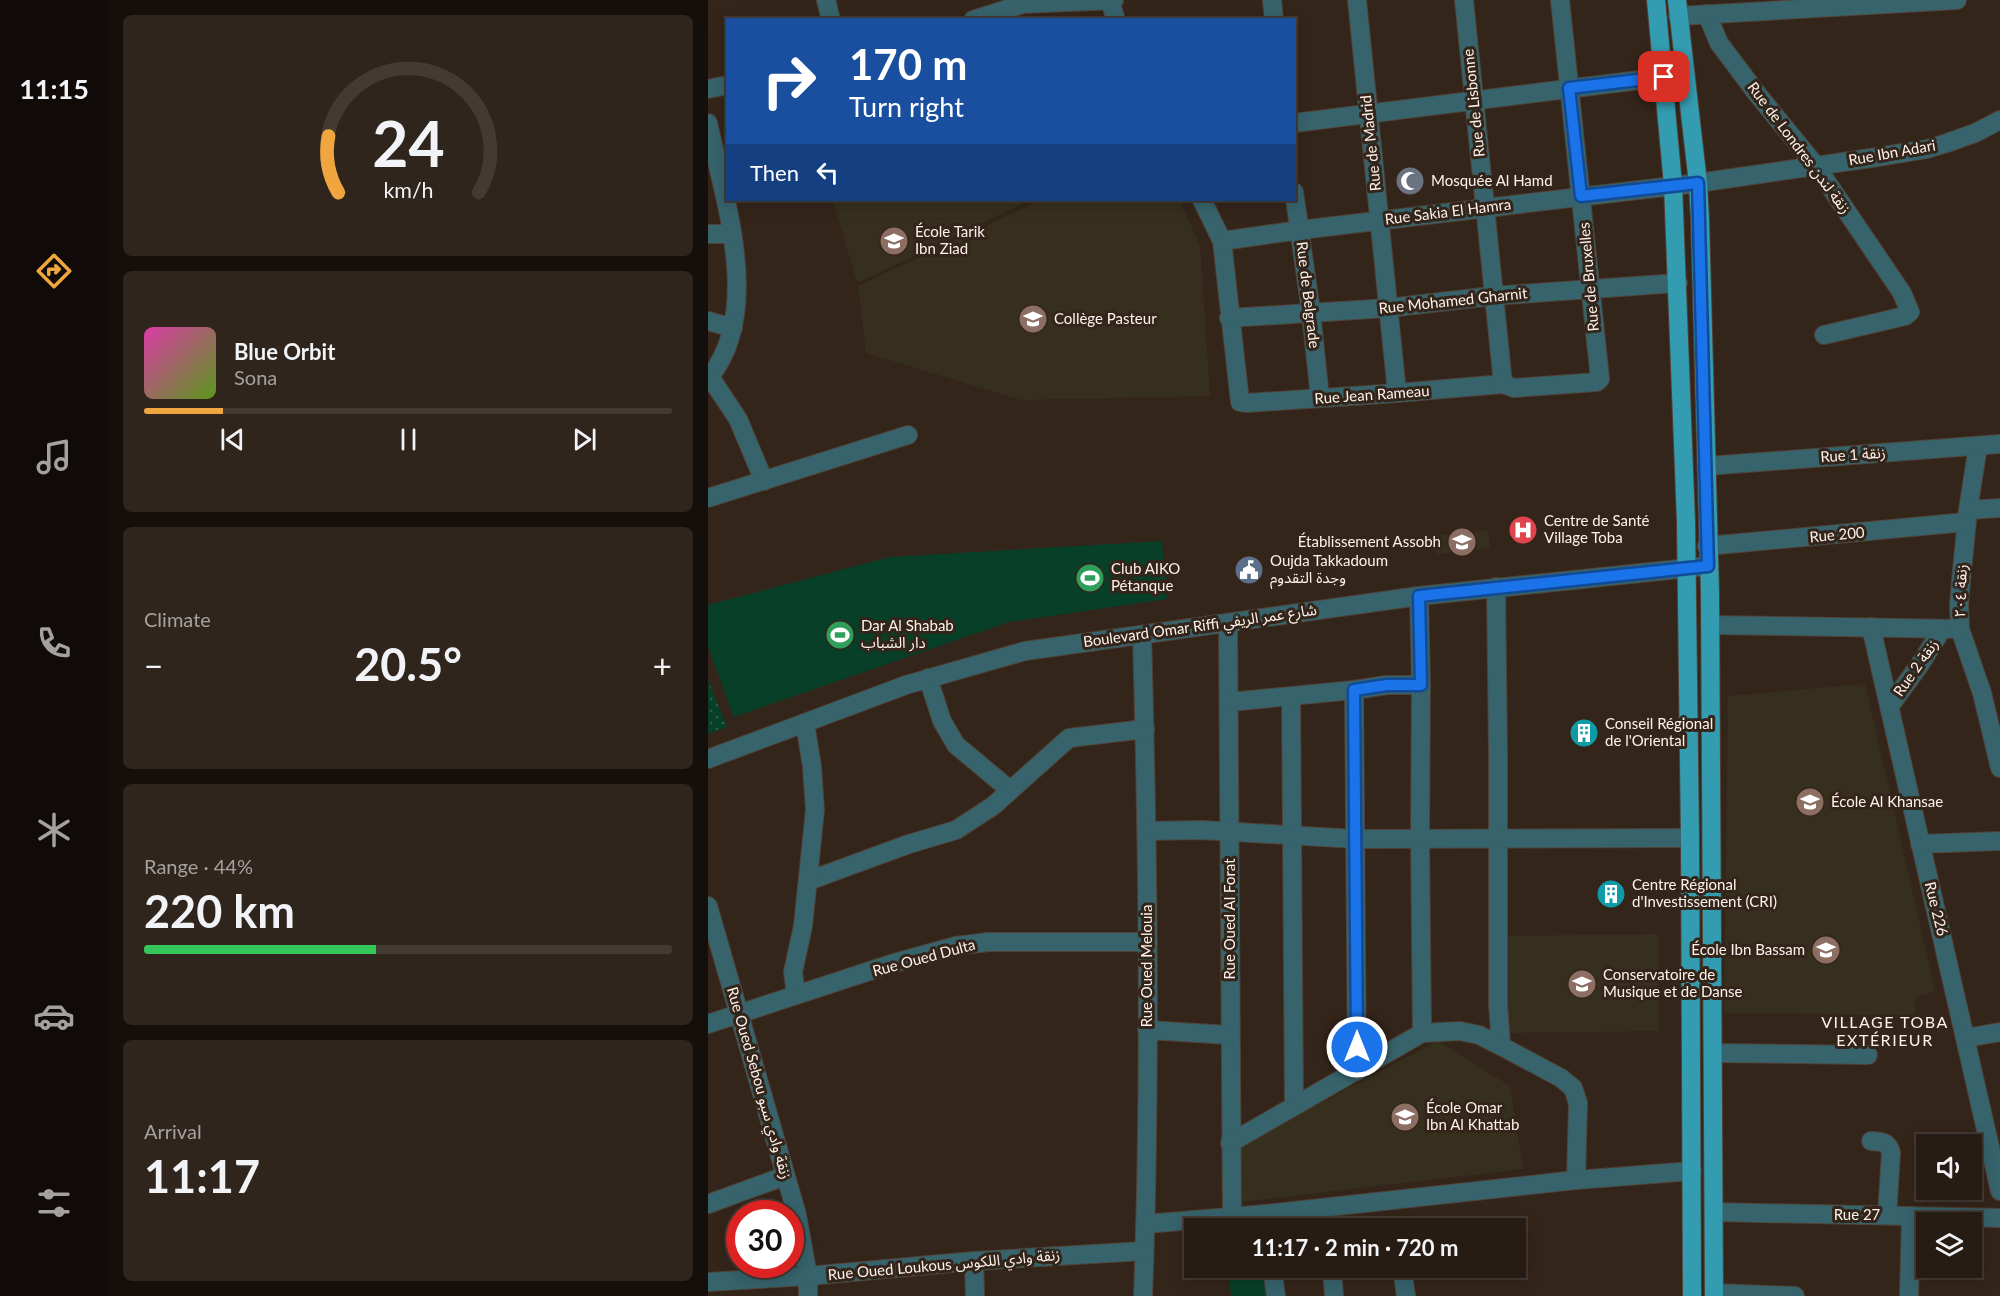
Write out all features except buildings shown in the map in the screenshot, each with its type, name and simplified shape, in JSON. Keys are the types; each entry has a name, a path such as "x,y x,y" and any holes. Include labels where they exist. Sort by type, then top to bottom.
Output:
{"main road":[{"path":"1656,0 1674,185 1686,567 1692,1296"},
{"path":"1677,8 1698,183 1707,466 1714,1053 1714,1294"}],"street":[{"path":"826,0 830,18"},
{"path":"992,16 1023,2 1112,0 1116,18"},
{"path":"1272,0 1274,18"},
{"name":"Rue de Madrid","path":"1357,0 1397,393"},
{"name":"Rue de Lisbonne","path":"1464,0 1492,296 1503,384"},
{"name":"Rue de Bruxelles","path":"1560,0 1599,375"},
{"path":"1677,8 1707,14 1957,0"},
{"name":"Rue de Londres زنقة لندن","path":"1707,14 1719,43 1816,166 1902,292 1910,312 1905,316 1824,335"},
{"path":"1296,123 1664,77"},
{"path":"708,89 726,85"},
{"name":"Rue Ibn Adari","path":"1674,185 1927,149 1975,133 2000,120"},
{"path":"708,123 732,234 737,280 733,328 721,359 709,378 738,419 764,481"},
{"path":"1975,133 2000,137"},
{"name":"Rue Sakia El Hamra","path":"1222,241 1674,185"},
{"path":"1202,201 1222,241 1229,318"},
{"name":"Rue de Belgrade","path":"1295,201 1320,398"},
{"path":"708,234 732,234"},
{"name":"Rue Mohamed Gharnit","path":"1229,318 1388,308 1492,296 1678,283"},
{"name":"Rue Jean Rameau","path":"1229,318 1240,402 1246,403 1503,384 1514,388 1596,382 1600,379 1599,375"},
{"path":"708,321 733,328"},
{"path":"708,498 908,435"},
{"name":"Rue 1 زنقة","path":"1707,466 2000,444"},
{"name":"زنقة ٢٠٤","path":"1978,446 1967,516 1959,605 1951,629 1982,693 2000,768"},
{"name":"Rue 200","path":"1707,546 1967,516 2000,508"},
{"name":"Boulevard Omar Riffi شارع عمر الريفي","path":"708,759 928,678 1024,651 1419,596 1708,566"},
{"path":"1496,587 1498,1004 1501,1046"},
{"path":"1419,596 1422,1033"},
{"name":"Rue Oued Al Forat","path":"1228,623 1232,1216"},
{"path":"1710,625 1951,629"},
{"name":"Rue 226","path":"1872,627 2000,1191"},
{"name":"Rue 2 زنقة","path":"1889,707 1921,663 1951,629"},
{"name":"Rue Oued Melouia","path":"1142,635 1148,942 1143,1296"},
{"path":"928,678 942,721 956,745 1010,790"},
{"path":"1228,702 1387,685 1421,685"},
{"path":"1354,690 1357,1071"},
{"path":"1291,696 1294,1105"},
{"path":"796,995 793,972 803,926 815,810 806,723"},
{"path":"808,881 909,844 956,830 993,806 1069,738 1145,729"},
{"path":"1147,831 1201,830 1356,839 1690,838"},
{"path":"1920,844 2000,841"},
{"name":"Rue Oued Sebou زنقة وادي سبو","path":"708,906 713,945 740,1014 797,1215 808,1276 808,1296"},
{"name":"Rue Oued Dulta","path":"708,1024 929,953 988,942 1148,942"},
{"path":"1147,1030 1230,1035"},
{"path":"1230,1143 1422,1033 1460,1031 1479,1035 1501,1046 1561,1078 1573,1088 1578,1103 1576,1180"},
{"path":"1965,1038 2000,1032"},
{"path":"1714,1053 1868,1055"},
{"path":"1871,1142 1885,1142 1891,1153 1887,1215"},
{"path":"1290,1218 1576,1180 1692,1171"},
{"path":"708,1204 785,1176"},
{"name":"Rue 27","path":"1714,1212 2000,1218"},
{"path":"1145,1224 1232,1216 1246,1218"},
{"path":"1910,1296 1911,1216"},
{"name":"Rue Oued Loukous زنقة وادي اللكوس","path":"708,1282 727,1288 808,1276 974,1261 1144,1251"},
{"path":"974,1261 975,1296"},
{"path":"1273,1278 1276,1296"},
{"path":"1333,1278 1334,1296"},
{"path":"1403,1278 1406,1296"},
{"path":"1714,1294 1795,1296"}],"shaded area":[{"name":"École Tarik Ibn Ziad","path":"833,201 1028,201 857,283"},
{"name":"Collège Pasteur","path":"1039,201 1179,201 1200,245 1210,396 1021,400 866,353 858,286"},
{"name":"Établissement Assobh","path":"1488,530 1490,548 1436,554 1433,536"},
{"name":"École Al Khansae","path":"1865,684 1935,991 1916,997 1914,1015 1724,1013 1728,696"},
{"name":"Conservatoire de Musique et de Danse","path":"1658,934 1659,1031 1507,1033 1506,936"},
{"name":"École Omar Ibn Al Khattab","path":"1438,1041 1510,1086 1523,1169 1239,1202 1235,1148"}],"green space":[{"name":"Dar Al Shabab دار الشباب","path":"1162,541 1167,599 1009,622 734,717 708,647 708,605 890,557"},
{"path":"708,680 727,727 708,734"},
{"path":"1229,1278 1264,1278 1266,1296 1231,1296"}],"place":[{"name":"Mosquée Al Hamd","path":"1410,181"},
{"name":"École Tarik Ibn Ziad","path":"894,241"},
{"name":"Collège Pasteur","path":"1033,319"},
{"name":"Centre de Santé Village Toba","path":"1523,530"},
{"name":"Établissement Assobh","path":"1462,542"},
{"name":"Oujda Takkadoum وجدة التقدوم","path":"1249,570"},
{"name":"Club AIKO Pétanque","path":"1090,578"},
{"name":"Dar Al Shabab دار الشباب","path":"840,635"},
{"name":"Conseil Régional de l'Oriental","path":"1584,733"},
{"name":"École Al Khansae","path":"1810,802"},
{"name":"Centre Régional d'Investissement (CRI)","path":"1611,894"},
{"name":"École Ibn Bassam","path":"1826,950"},
{"name":"Conservatoire de Musique et de Danse","path":"1582,984"},
{"name":"École Omar Ibn Al Khattab","path":"1405,1117"}],"district":[{"name":"VILLAGE TOBA EXTÉRIEUR","path":"1885,1031"}],"route":[{"path":"1357,1047 1354,690 1387,685 1421,685 1419,596 1661,569 1708,566 1698,183 1581,196 1569,88 1664,77"}]}
